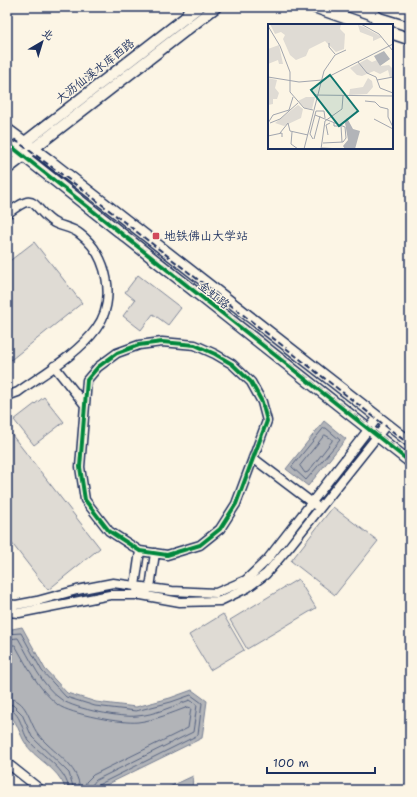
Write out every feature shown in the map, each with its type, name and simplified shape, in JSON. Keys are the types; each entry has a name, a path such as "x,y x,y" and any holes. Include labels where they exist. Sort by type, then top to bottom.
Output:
{"main road":[{"path":"314,7 363,24"},
{"path":"384,7 410,15"},
{"path":"393,33 410,39"}],"street":[{"name":"大沥仙溪水库西路","path":"7,156 20,152 25,141 47,130 189,12 199,7"},
{"path":"7,169 20,152 34,148 47,130 216,7"},
{"path":"8,130 30,133 47,130"},
{"name":"金虹路","path":"8,130 25,141 410,442"},
{"path":"47,130 46,150 49,160"},
{"name":"金虹路","path":"7,143 410,462"},
{"path":"7,214 22,202 29,202 35,204 53,222 74,229 82,235 91,244 100,260 108,293 105,309 97,329 83,344 18,392 7,396"},
{"path":"162,342 195,345 215,354 232,364 251,382 262,402 267,421 254,458 236,504 220,529 200,545 167,555 140,551 110,531 85,500 80,467 87,380 98,367 117,353 139,345 162,342"},
{"path":"54,366 85,405"},
{"path":"7,604 16,605 37,601 77,590 112,584 216,592 246,580 267,560 378,417"},
{"path":"7,612 19,613 110,595 141,595 180,602 220,601 247,588 266,574 320,509 387,424"},
{"path":"254,458 320,509"},
{"path":"140,551 135,586 141,595"},
{"path":"141,595 150,588 154,553"},
{"path":"7,762 41,790"}],"shaded area":[{"path":"34,242 82,303 7,363 7,263"},
{"path":"138,275 181,308 168,325 153,314 141,330 123,316 135,300 125,292"},
{"path":"44,397 64,422 34,445 14,420"},
{"path":"8,430 100,548 48,590 7,537"},
{"path":"333,507 378,541 335,595 291,561"},
{"path":"298,579 316,608 247,649 230,620"},
{"path":"223,614 244,650 210,670 189,635"}],"water":[{"path":"324,421 346,439 308,486 286,469"},
{"path":"22,627 45,669 67,693 96,702 136,707 170,698 192,690 207,701 202,738 96,790 66,790 52,769 28,748 11,716 7,712 7,630"},
{"path":"193,776 192,790 163,790"}],"railway":[{"path":"7,134 87,193 410,445"},
{"path":"7,141 410,459"}],"cycle path":[{"path":"7,143 410,462"},
{"path":"162,342 195,345 232,364 251,382 262,402 267,421 236,504 220,529 200,545 167,555 140,551 109,531 85,500 80,467 87,380 98,367 117,353 139,345 162,342"}],"place":[{"name":"地铁佛山大学站","path":"156,236"}]}
